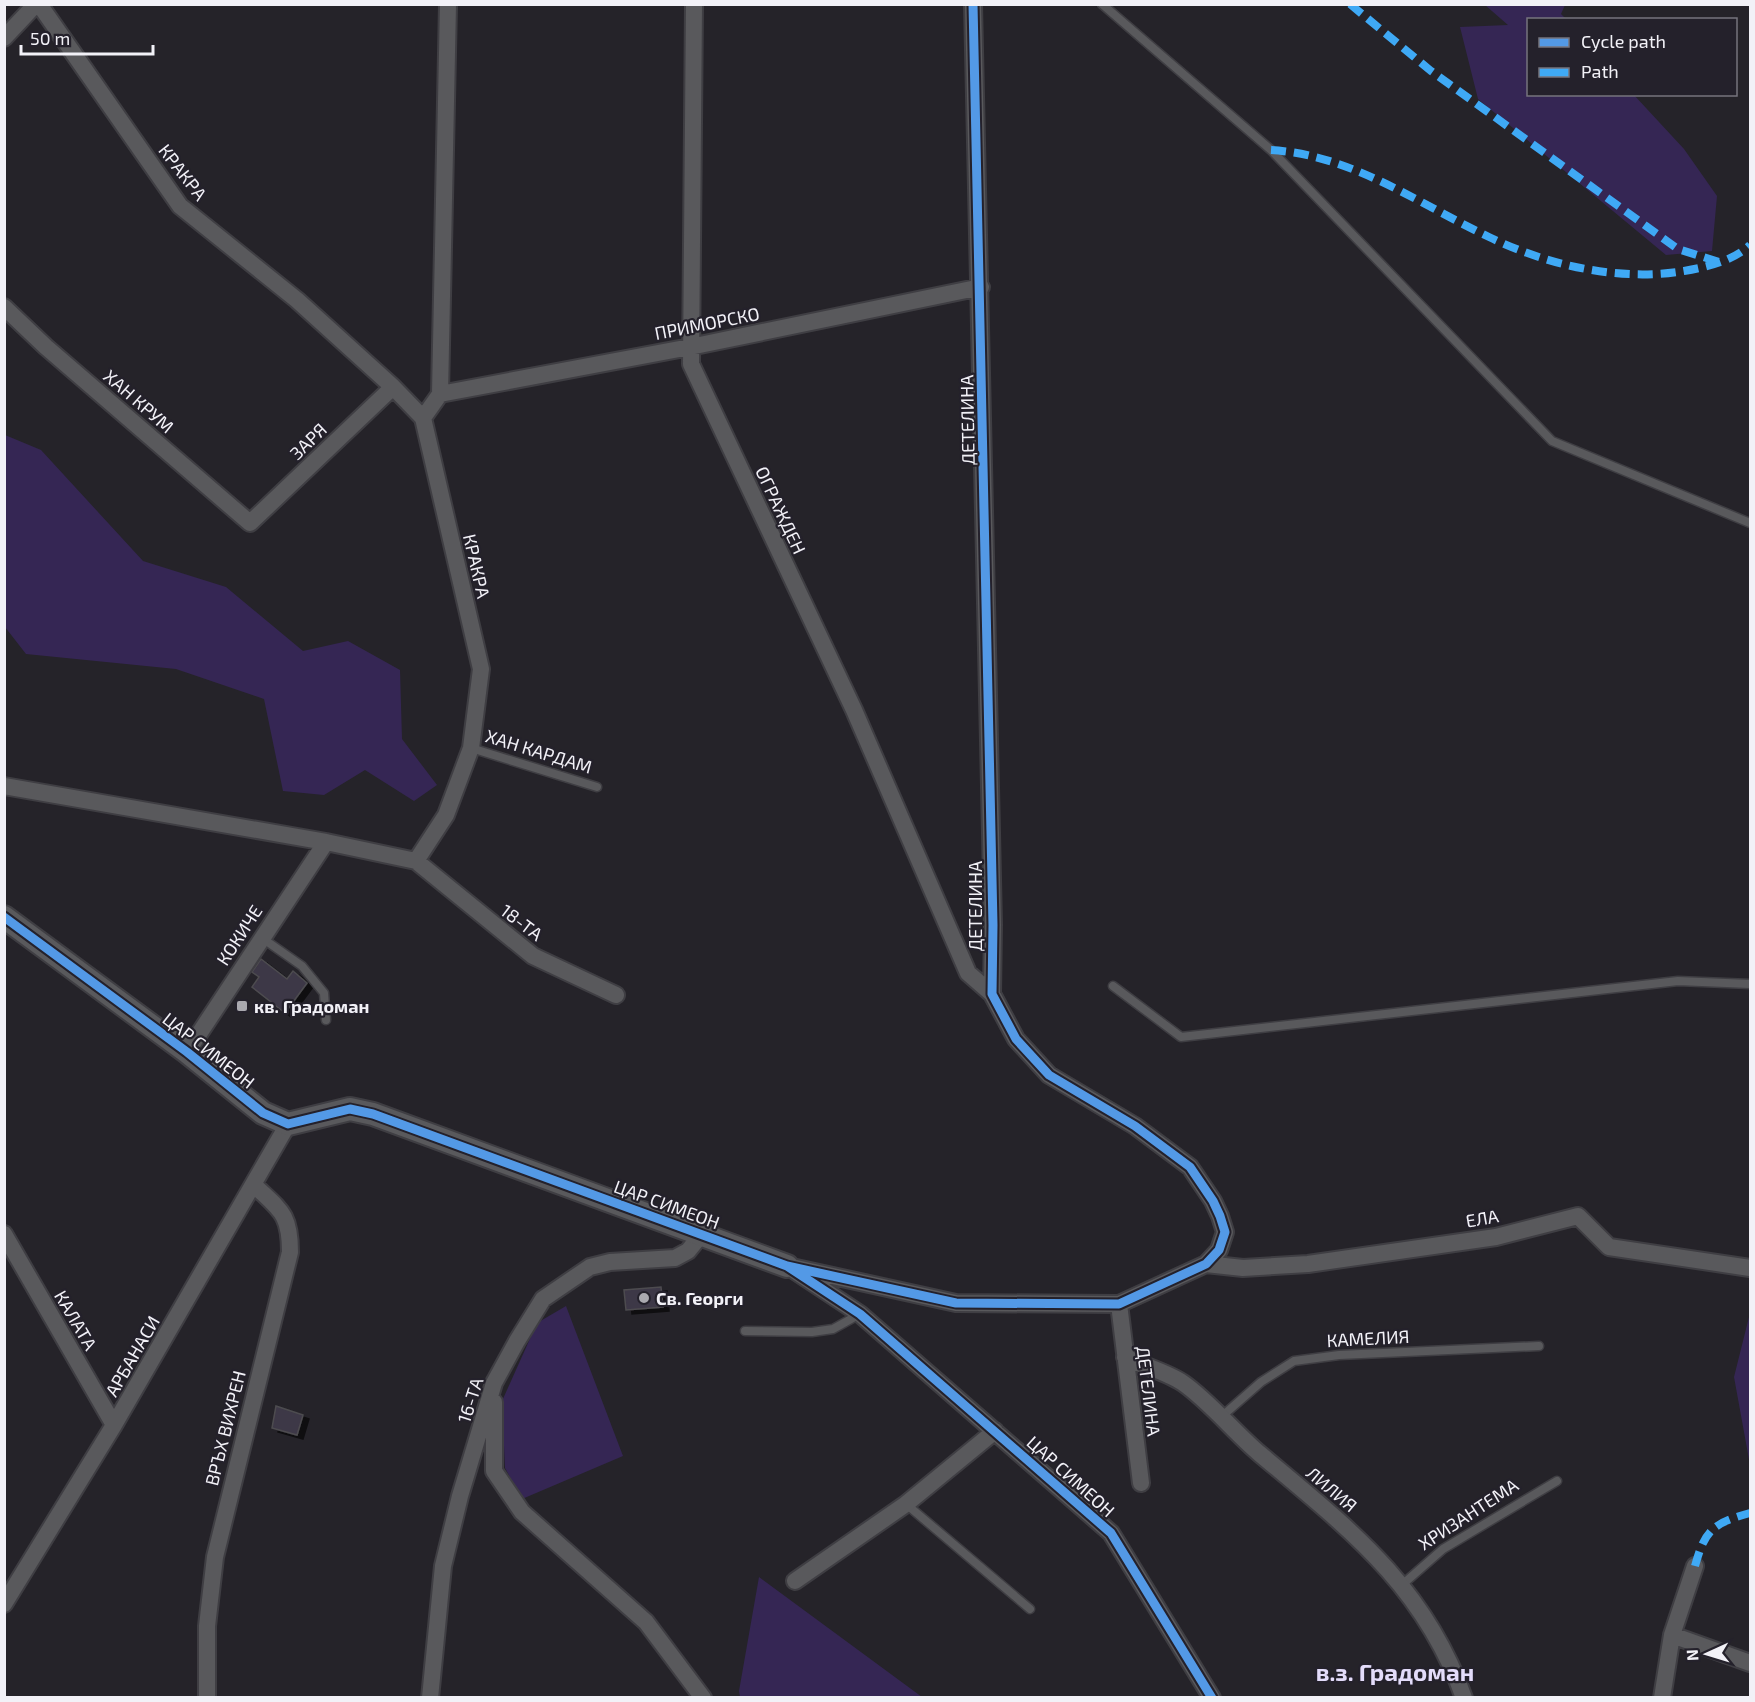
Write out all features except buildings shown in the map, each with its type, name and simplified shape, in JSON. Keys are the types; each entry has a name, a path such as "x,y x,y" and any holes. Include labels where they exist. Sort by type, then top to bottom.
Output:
{"street":[{"path":"4,39 38,4"},
{"name":"КРАКРА","path":"38,4 180,206 297,300 393,387 423,418 481,669 471,748 446,815 416,861"},
{"path":"423,418 440,394 448,4"},
{"name":"ОГРАЖДЕН","path":"694,4 691,364 854,710 968,973 992,994"},
{"name":"ДЕТЕЛИНА","path":"973,4 981,287 993,926 992,994 1016,1039 1049,1075 1135,1126 1190,1167 1214,1201 1225,1232 1219,1250 1206,1264"},
{"name":"ПРИМОРСКО","path":"440,394 690,347 981,287"},
{"name":"ХАН КРУМ","path":"4,307 46,347 250,523"},
{"name":"ЗАРЯ","path":"250,523 393,387"},
{"path":"4,786 326,842 416,861"},
{"name":"КОКИЧЕ","path":"187,1052 326,842"},
{"name":"18-ТА","path":"416,861 533,956 616,995"},
{"name":"ЦАР СИМЕОН","path":"4,917 187,1052 263,1113 288,1124 350,1109 373,1114 787,1266 860,1314 1111,1533 1212,1698"},
{"name":"АРБАНАСИ","path":"4,1604 114,1425 288,1124"},
{"name":"ВРЪХ ВИХРЕН","path":"207,1698 207,1626 215,1557 226,1502 290,1252 290,1230 283,1212 254,1185"},
{"name":"ЕЛА","path":"1206,1264 1243,1268 1308,1264 1496,1237 1578,1216 1609,1247 1750,1268"},
{"name":"КАЛАТА","path":"4,1234 114,1425"},
{"name":"16-ТА","path":"430,1698 443,1566 460,1497 494,1383 543,1299 590,1267 610,1262 675,1258 688,1251 701,1235"},
{"path":"787,1266 956,1303 1119,1304 1206,1264"},
{"name":"ДЕТЕЛИНА","path":"1119,1304 1141,1483"},
{"name":"ЛИЛИЯ","path":"1125,1358 1183,1383 1220,1418 1354,1533 1402,1584 1450,1659 1464,1698"},
{"path":"494,1383 494,1471 522,1512 646,1622 703,1698"},
{"path":"795,1581 906,1504 995,1431"},
{"path":"1662,1698 1672,1635 1695,1566"},
{"path":"1672,1635 1750,1663"}],"lane":[{"path":"1102,4 1270,150 1552,441 1750,523"},
{"name":"ХАН КАРДАМ","path":"471,748 597,787"},
{"path":"261,937 302,966 324,993 326,1020"},
{"path":"1113,986 1181,1037 1678,981 1750,984"},
{"path":"745,1331 812,1332 833,1329 860,1314"},
{"name":"КАМЕЛИЯ","path":"1220,1418 1261,1382 1294,1361 1339,1355 1539,1346"},
{"name":"ХРИЗАНТЕМА","path":"1402,1584 1443,1550 1557,1481"},
{"path":"906,1504 1030,1609"}],"shaded area":[{"path":"1485,5 1565,5 1561,14 1565,18 1527,18 1527,96 1635,96 1684,149 1717,196 1712,251 1666,255 1478,99 1460,27 1508,25"},
{"path":"5,435 41,450 143,561 226,587 303,651 348,641 400,670 402,739 437,785 414,801 365,770 324,795 283,791 264,699 176,669 26,654 5,627"},
{"path":"566,1306 623,1456 522,1499 505,1468 502,1401 537,1323"},
{"path":"1750,1313 1750,1465 1734,1377"},
{"path":"759,1577 922,1697 740,1697 739,1691"}],"marked path":[{"path":"1350,4 1431,71 1678,249 1719,262"},
{"path":"1271,150 1301,154 1357,171 1511,247 1584,269 1634,274 1684,271 1728,259 1750,245"},
{"path":"1695,1566 1703,1544 1713,1529 1728,1520 1750,1513"}],"cycle path":[{"path":"787,1266 956,1303 1119,1304 1206,1264 1219,1250 1225,1232 1213,1201 1190,1167 1135,1126 1049,1075 1016,1039 992,994 993,925 973,4"},
{"path":"4,917 187,1052 263,1113 288,1124 350,1109 373,1114 787,1266 860,1314 1111,1533 1212,1698"}],"place":[{"name":"кв. Градоман","path":"242,1006"},
{"name":"Св. Георги","path":"644,1298"}],"district":[{"name":"в.з. Градоман","path":"1395,1671"}]}
